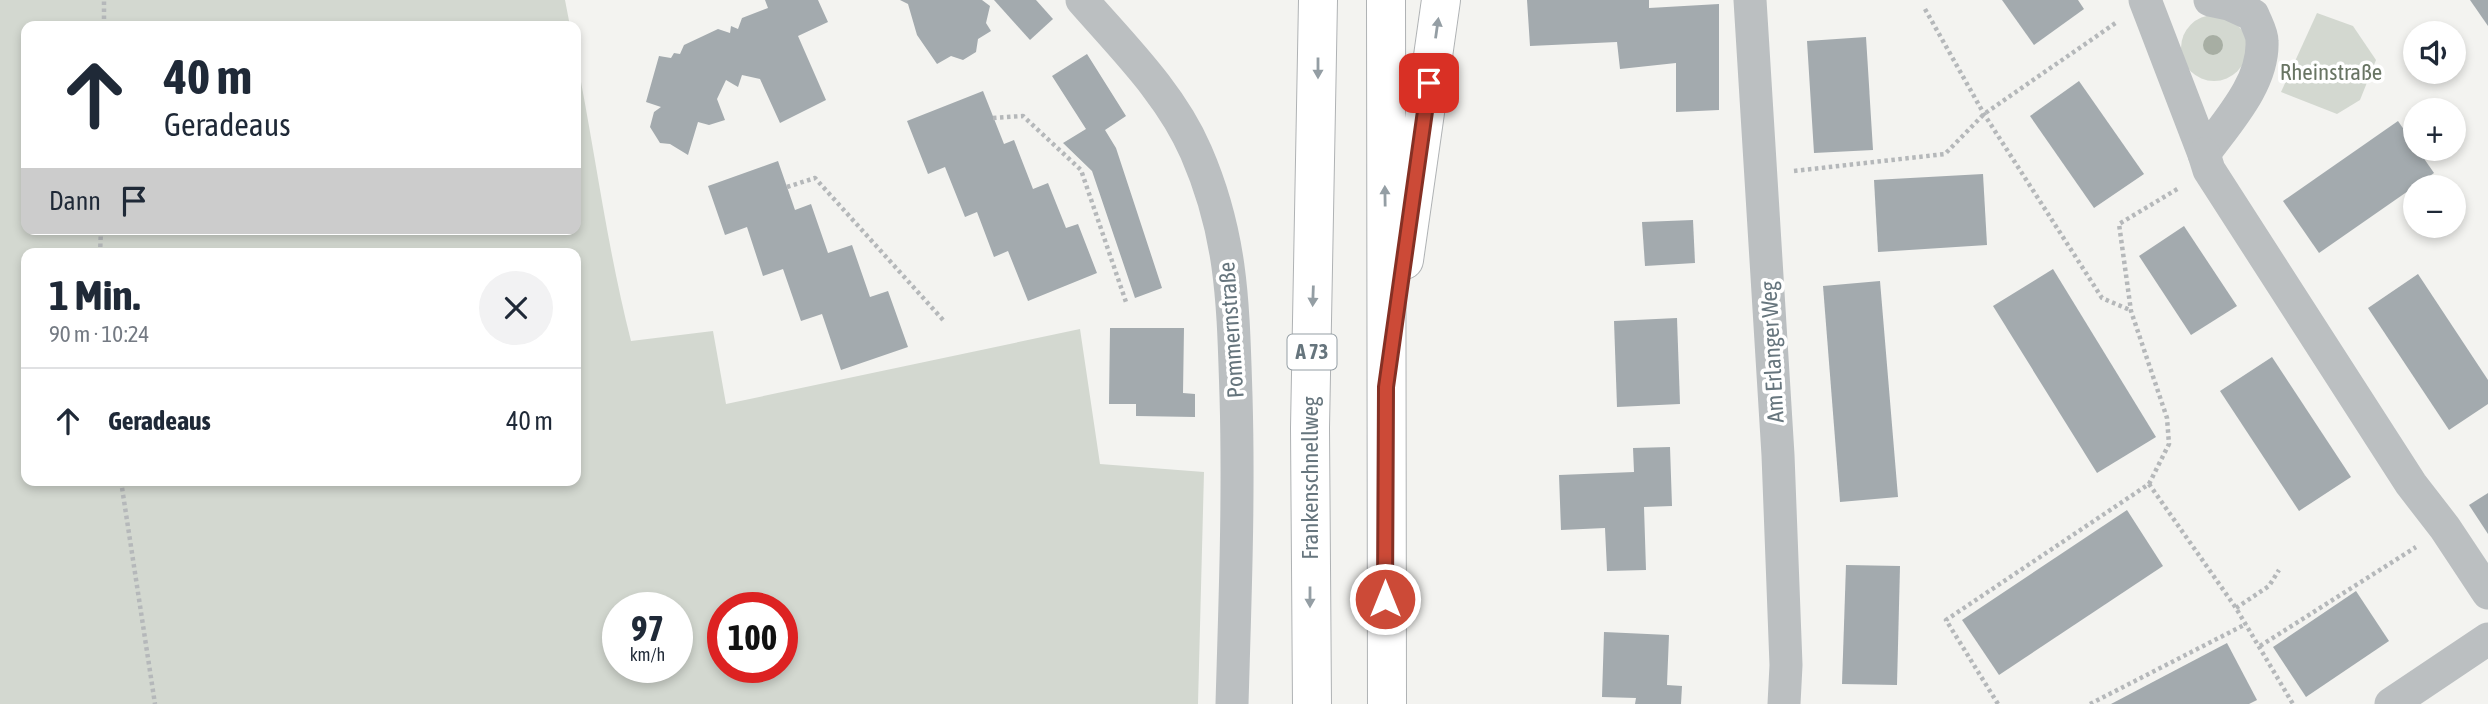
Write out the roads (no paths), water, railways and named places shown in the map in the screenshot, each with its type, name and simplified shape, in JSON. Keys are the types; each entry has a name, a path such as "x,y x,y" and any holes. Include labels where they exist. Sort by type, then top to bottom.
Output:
{"highway":[{"name":"Frankenschnellweg","path":"1312,704 1310,428 1318,0"},
{"path":"1386,0 1387,704"},
{"path":"1386,387 1441,0"}],"street":[{"name":"Pommernstraße","path":"1082,0 1147,74 1171,109 1195,151 1223,230 1232,284 1238,466 1232,704"},
{"name":"Am Erlanger Weg","path":"1750,0 1780,508 1786,665 1784,704"},
{"path":"2206,162 2259,69 2264,7 2210,0"},
{"path":"2146,1 2206,162 2411,484 2445,528 2488,593"},
{"path":"2391,704 2488,639"}],"park label":[{"name":"Rheinstraße","path":"2331,72"}]}
